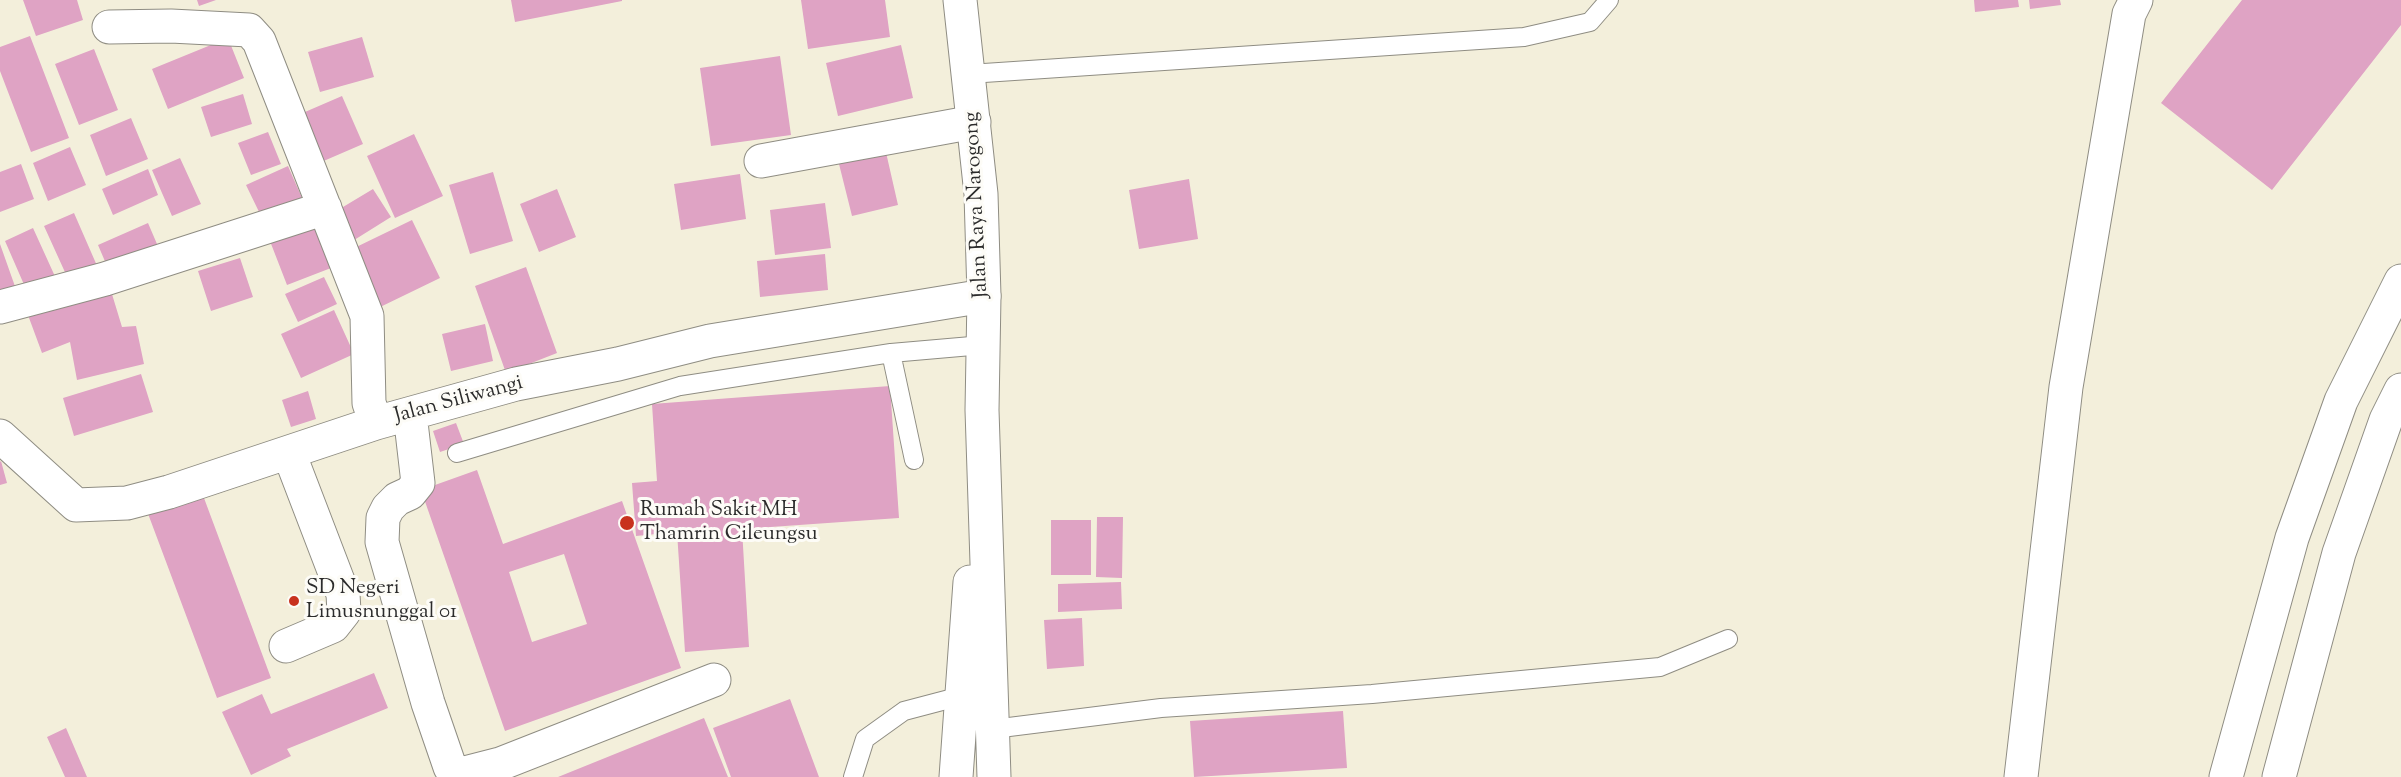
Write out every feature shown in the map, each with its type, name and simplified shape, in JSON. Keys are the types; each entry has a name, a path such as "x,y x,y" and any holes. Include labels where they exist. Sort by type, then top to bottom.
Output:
{"main road":[{"name":"Jalan Raya Narogong","path":"960,0 981,194 984,296 982,410 994,777"},
{"path":"2021,777 2066,387 2129,14 2136,0"},
{"name":"Jalan Siliwangi","path":"109,27 171,26 249,30 259,41 367,316 369,403 376,423 516,384 618,364 710,340 984,296"},
{"path":"761,161 974,122"},
{"path":"0,307 115,276 325,208"},
{"path":"2226,777 2292,538 2341,401 2401,281"},
{"path":"2279,777 2339,553 2386,420 2401,390"},
{"name":"Jalan Raya Narogong","path":"956,777 982,410"},
{"path":"410,414 418,483 410,493 397,499 388,508 383,518 382,542 428,703 450,767 460,773 465,773 500,764 714,680"},
{"path":"0,436 76,505 127,503 169,492 376,423"},
{"path":"286,646 333,626 344,612 343,594 289,453"}],"lane":[{"path":"969,74 1302,54 1524,37 1590,22 1609,0"},
{"path":"457,453 680,386 891,353 983,345"},
{"path":"891,353 914,460"},
{"path":"993,729 1161,708 1372,694 1660,667 1728,639"},
{"path":"853,777 865,739 904,711 961,696"}],"building":[{"path":"23,0 77,0 83,20 36,36"},
{"path":"197,0 216,0 199,6"},
{"path":"511,0 622,0 622,1 515,22"},
{"path":"801,0 885,0 890,37 808,49"},
{"path":"1974,0 2018,0 2019,7 1975,12"},
{"path":"2029,0 2060,0 2061,5 2030,9"},
{"path":"2242,0 2401,0 2401,25 2272,190 2161,103"},
{"path":"30,36 69,138 31,152 0,71 0,47"},
{"path":"362,37 374,77 320,92 308,52"},
{"path":"228,38 244,78 168,109 152,69"},
{"path":"901,45 913,98 838,116 826,63"},
{"path":"94,49 118,110 79,125 55,64"},
{"path":"780,56 791,135 711,146 700,68"},
{"path":"243,94 252,124 211,137 201,107"},
{"path":"342,96 363,144 319,163 298,115"},
{"path":"131,118 148,159 106,176 90,135"},
{"path":"268,132 281,164 251,175 238,143"},
{"path":"414,134 443,196 395,218 367,156"},
{"path":"70,147 86,185 48,201 33,163"},
{"path":"885,148 898,205 852,216 838,160"},
{"path":"180,158 201,204 172,216 152,170"},
{"path":"21,164 34,199 0,212 0,172"},
{"path":"288,166 302,198 261,216 246,185"},
{"path":"148,169 158,195 113,215 102,189"},
{"path":"493,172 513,241 470,254 449,185"},
{"path":"740,174 746,219 681,230 674,184"},
{"path":"1189,179 1198,239 1139,249 1129,190"},
{"path":"373,189 391,217 351,242 333,213"},
{"path":"557,189 576,237 539,252 520,204"},
{"path":"825,203 831,248 775,255 770,210"},
{"path":"74,213 98,268 69,281 44,226"},
{"path":"311,218 331,268 287,285 268,236"},
{"path":"412,220 440,278 374,310 346,252"},
{"path":"148,223 160,251 110,273 98,245"},
{"path":"33,228 58,283 29,296 5,241"},
{"path":"0,244 17,292 0,297"},
{"path":"825,254 828,290 760,297 757,261"},
{"path":"240,258 253,297 211,311 198,271"},
{"path":"526,267 557,353 506,373 475,286"},
{"path":"324,277 337,304 298,322 285,294"},
{"path":"108,281 122,327 136,326 144,364 77,380 70,342 42,353 25,307"},
{"path":"334,310 354,354 301,378 281,334"},
{"path":"485,324 493,361 451,371 442,334"},
{"path":"141,374 153,412 74,436 63,398"},
{"path":"890,386 899,518 742,529 749,647 685,652 677,532 636,536 632,483 657,481 652,404"},
{"path":"308,391 316,419 291,427 282,400"},
{"path":"456,423 464,444 440,452 433,431"},
{"path":"0,462 7,483 0,485"},
{"path":"477,470 503,544 622,501 681,668 505,731 421,490","holes":["564,554 587,624 532,642 509,572"]},
{"path":"201,490 271,678 217,698 147,511"},
{"path":"1097,517 1123,517 1122,578 1096,577"},
{"path":"1051,520 1091,520 1091,575 1051,575"},
{"path":"1121,582 1122,609 1058,612 1058,584"},
{"path":"1082,618 1084,666 1047,669 1044,620"},
{"path":"374,673 388,708 287,749 291,756 251,775 222,712 262,694 271,714"},
{"path":"790,699 819,777 731,777 713,728"},
{"path":"1343,711 1347,768 1194,777 1190,721"},
{"path":"704,718 728,777 558,777"},
{"path":"66,728 87,777 65,777 47,737"}],"place":[{"name":"Rumah Sakit MH Thamrin Cileungsu","path":"627,523"},
{"name":"SD Negeri Limusnunggal 01","path":"294,601"}]}
